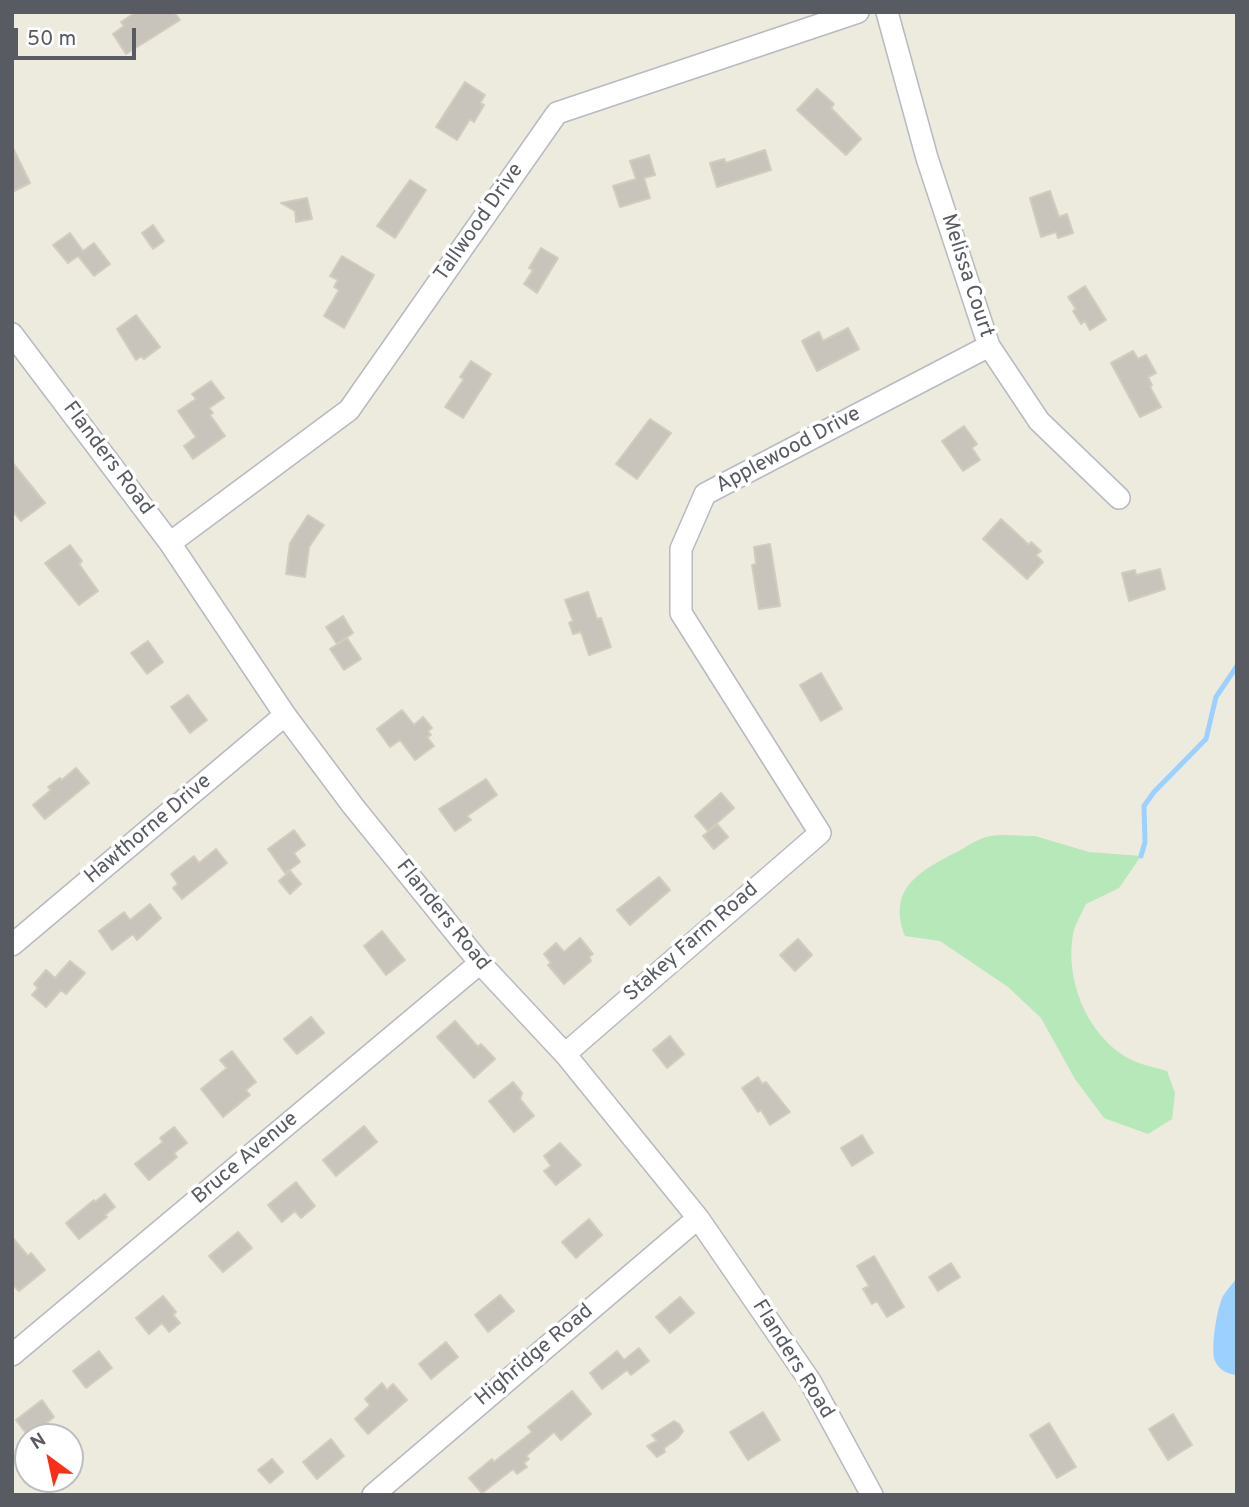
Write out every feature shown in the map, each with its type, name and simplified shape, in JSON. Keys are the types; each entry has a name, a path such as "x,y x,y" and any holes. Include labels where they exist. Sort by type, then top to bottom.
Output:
{"street":[{"name":"Tallwood Drive","path":"170,544 349,410 557,113 858,12"},
{"name":"Melissa Court","path":"887,12 927,158 989,346 1039,421 1119,498"},
{"name":"Flanders Road","path":"12,334 170,544 285,715 353,806 480,963 565,1054 698,1218 810,1381 872,1495"},
{"name":"Applewood Drive","path":"820,833 681,613 681,549 705,495 989,346"},
{"name":"Hawthorne Drive","path":"12,945 285,715"},
{"name":"Stakey Farm Road","path":"565,1054 820,833"},
{"name":"Bruce Avenue","path":"12,1355 480,963"},
{"name":"Highridge Road","path":"373,1495 698,1218"}],"green space":[{"path":"1035,836 1089,852 1141,856 1119,888 1086,904 1074,930 1071,951 1076,986 1090,1019 1100,1034 1112,1047 1130,1059 1167,1071 1175,1093 1172,1119 1148,1134 1104,1118 1075,1079 1041,1018 1008,987 940,941 905,936 900,906 910,884 919,875 986,837"}],"water":[{"path":"1237,1278 1237,1375 1227,1373 1219,1367 1213,1348 1221,1302"}],"building":[{"path":"136,12 174,12 180,20 126,54 113,34 124,26 121,22"},
{"path":"465,82 485,95 480,103 484,105 474,122 470,119 457,140 436,127"},
{"path":"817,89 834,104 831,108 861,139 846,155 797,110"},
{"path":"12,146 30,183 12,192"},
{"path":"765,150 771,170 717,187 710,163 724,159 726,163"},
{"path":"649,155 655,175 644,178 650,198 620,207 613,186 636,179 630,161"},
{"path":"410,180 426,190 395,238 377,226"},
{"path":"1050,191 1059,217 1067,214 1073,233 1058,238 1056,232 1041,237 1030,198"},
{"path":"307,198 312,219 296,222 295,211 281,203"},
{"path":"153,225 164,241 153,249 142,233"},
{"path":"70,233 83,251 94,243 110,264 94,276 78,256 68,263 53,245"},
{"path":"541,248 558,258 537,293 524,284 533,270 529,268"},
{"path":"342,256 374,275 344,328 324,316 339,290 334,287 338,280 330,276"},
{"path":"1085,286 1106,320 1090,330 1085,321 1081,324 1068,297"},
{"path":"136,315 160,347 144,359 141,356 136,360 117,329"},
{"path":"848,328 859,349 817,371 802,341 819,332 823,341"},
{"path":"1133,351 1138,359 1146,355 1156,373 1148,377 1152,385 1150,387 1161,407 1140,417 1111,363"},
{"path":"471,361 491,374 463,418 445,407 464,379 460,377"},
{"path":"211,381 224,398 209,408 213,413 210,415 225,436 193,459 184,446 196,437 178,411 196,399 192,394"},
{"path":"650,419 671,433 637,479 616,464"},
{"path":"964,426 977,444 972,448 980,460 963,471 942,441"},
{"path":"12,462 45,503 21,521 12,510"},
{"path":"308,515 324,525 309,547 305,577 286,574 290,543"},
{"path":"1001,519 1029,545 1031,542 1041,551 1036,555 1043,562 1027,579 983,539"},
{"path":"770,544 780,606 759,609 752,565 756,564 754,547"},
{"path":"70,545 82,561 79,564 98,591 79,605 45,563"},
{"path":"1160,569 1165,589 1129,601 1122,573 1135,570 1136,575"},
{"path":"588,592 597,619 601,618 611,647 589,655 581,632 573,634 569,623 573,621 565,600"},
{"path":"343,616 353,633 337,644 326,627"},
{"path":"347,638 361,659 344,670 330,649"},
{"path":"148,641 163,662 147,674 131,653"},
{"path":"821,673 842,709 821,721 800,685"},
{"path":"188,695 207,720 190,733 171,707"},
{"path":"402,710 414,725 423,717 432,728 428,731 431,735 427,737 434,746 415,760 400,740 390,747 377,729"},
{"path":"76,768 89,783 45,819 33,805 51,790 48,787"},
{"path":"486,779 497,795 467,816 471,820 455,831 439,809"},
{"path":"721,793 734,808 708,831 695,816"},
{"path":"717,824 728,837 714,849 703,836"},
{"path":"294,830 305,845 294,853 300,862 285,873 268,849"},
{"path":"216,849 227,863 182,899 173,888 178,884 171,874 194,856 199,863"},
{"path":"290,871 301,884 290,894 279,881"},
{"path":"659,877 670,890 630,925 617,910"},
{"path":"150,904 161,918 137,940 133,934 112,950 99,931 124,912 130,920"},
{"path":"382,931 405,960 386,975 364,946"},
{"path":"580,938 593,954 589,957 591,961 564,984 548,965 551,963 544,954 556,943 564,952"},
{"path":"798,939 812,955 795,971 780,955"},
{"path":"70,961 85,973 66,994 61,990 46,1007 32,995 38,988 34,984 46,970 55,978"},
{"path":"311,1017 324,1033 297,1054 284,1039"},
{"path":"455,1021 478,1047 481,1044 495,1059 474,1078 437,1037"},
{"path":"670,1036 684,1054 667,1068 653,1050"},
{"path":"232,1051 256,1082 246,1090 250,1095 223,1117 201,1089 227,1068 220,1060"},
{"path":"758,1077 762,1084 766,1082 790,1112 770,1125 742,1088"},
{"path":"513,1082 522,1093 520,1099 534,1116 514,1132 489,1101"},
{"path":"364,1126 377,1142 336,1176 323,1160"},
{"path":"174,1127 187,1143 174,1153 177,1157 149,1180 135,1164 163,1142 160,1138"},
{"path":"862,1135 873,1153 852,1166 841,1148"},
{"path":"560,1143 581,1165 556,1185 544,1171 551,1166 544,1156"},
{"path":"296,1182 315,1206 301,1218 295,1211 282,1222 268,1205"},
{"path":"105,1194 115,1207 105,1215 107,1217 79,1239 66,1223"},
{"path":"589,1219 602,1235 576,1258 562,1242"},
{"path":"238,1232 252,1248 223,1272 209,1256"},
{"path":"12,1237 28,1256 31,1253 45,1270 19,1291 12,1284"},
{"path":"874,1256 904,1307 887,1317 877,1301 872,1304 863,1289 869,1286 857,1266"},
{"path":"951,1263 960,1277 938,1291 929,1277"},
{"path":"500,1295 514,1311 488,1332 475,1315"},
{"path":"163,1296 176,1312 173,1315 180,1323 169,1332 162,1323 149,1334 136,1318"},
{"path":"680,1297 694,1313 670,1333 656,1317"},
{"path":"446,1342 458,1357 431,1379 419,1364"},
{"path":"639,1348 649,1361 631,1375 627,1370 602,1389 590,1373 617,1351 624,1360"},
{"path":"99,1351 112,1368 86,1388 73,1371"},
{"path":"382,1383 387,1390 393,1384 407,1400 368,1434 355,1419 370,1405 365,1399"},
{"path":"572,1391 591,1414 561,1440 554,1432 526,1456 529,1459 524,1463 527,1467 517,1474 513,1469 482,1493 469,1478 532,1432 528,1427"},
{"path":"42,1400 54,1417 46,1423 18,1423 16,1420"},
{"path":"763,1412 780,1440 748,1460 730,1432"},
{"path":"1173,1414 1192,1445 1168,1460 1149,1429"},
{"path":"674,1421 683,1431 664,1448 665,1452 657,1457 647,1446 657,1441 652,1435"},
{"path":"1049,1423 1076,1467 1057,1478 1030,1435"},
{"path":"331,1439 344,1456 317,1479 303,1462"},
{"path":"272,1459 283,1472 270,1483 258,1470"}],"waterway":[{"path":"1141,856 1145,842 1144,806 1154,792 1206,739 1216,697 1237,666"}]}
